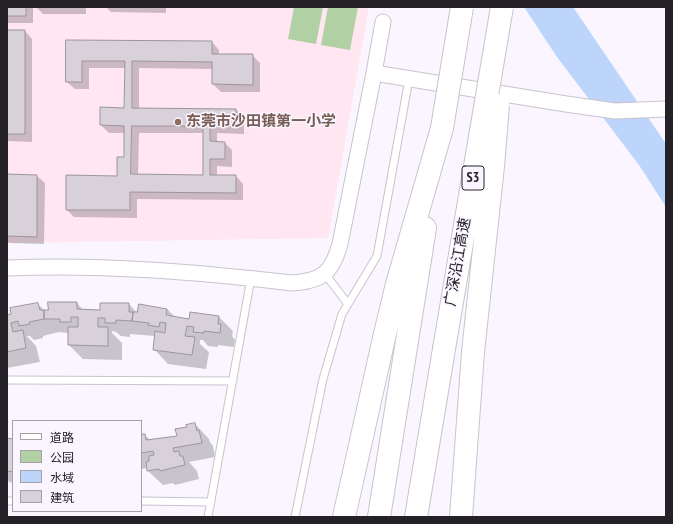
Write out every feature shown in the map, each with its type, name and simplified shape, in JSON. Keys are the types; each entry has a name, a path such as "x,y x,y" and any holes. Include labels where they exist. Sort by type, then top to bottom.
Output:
{"highway":[{"path":"379,517 462,7"},
{"path":"462,517 473,352 496,138 502,7"},
{"name":"广深沿江高速","path":"416,517 502,7"},
{"path":"344,517 397,284 442,128"}],"street":[{"path":"7,268 105,267 178,271 292,283 309,282 325,274 336,261 340,244 383,22"},
{"path":"374,73 615,111 665,109"}],"lane":[{"path":"295,517 323,379 342,314 378,256 409,78"},
{"path":"325,274 348,304"},
{"path":"208,517 251,278"},
{"path":"7,380 233,381"},
{"path":"142,501 210,502"}],"shaded area":[{"name":"东莞市沙田镇第一小学","path":"7,7 369,7 328,238 7,243"}],"green space":[{"path":"294,7 323,7 316,44 288,39"},
{"path":"328,7 358,7 350,50 321,45"}],"water":[{"path":"524,7 573,7 666,144 666,207 639,165 557,57"}],"building":[{"path":"7,7 26,7 26,16 7,16"},
{"path":"7,30 25,30 25,134 7,134"},
{"path":"66,40 212,41 212,54 253,54 253,85 212,84 212,62 132,61 132,108 236,109 236,126 210,126 210,141 225,142 225,159 210,159 210,175 236,175 236,193 130,192 130,210 66,210 66,175 117,176 117,157 124,157 124,126 100,125 100,107 124,108 125,61 82,61 82,82 66,82","holes":["132,126 203,126 203,175 131,174"]},
{"path":"7,174 37,175 37,237 7,236"},
{"path":"48,302 77,302 77,309 100,310 100,303 129,303 129,312 133,312 132,321 116,320 116,323 105,323 105,318 98,318 98,327 108,327 108,346 68,345 68,327 78,327 78,317 71,317 71,322 60,322 60,319 44,319 44,310 48,310"},
{"path":"38,303 40,310 44,310 44,319 19,326 18,321 11,323 13,332 23,330 26,348 7,352 7,315 11,314 10,308"},
{"path":"139,304 167,309 166,315 189,319 190,312 219,316 218,324 221,324 220,333 204,331 204,333 193,332 194,327 187,326 185,336 195,337 192,355 153,350 155,331 165,333 166,323 160,322 159,327 148,325 149,323 132,321 133,312 137,312"},
{"path":"195,423 197,431 199,430 202,443 173,448 174,452 179,451 180,456 183,456 185,465 160,471 159,469 147,471 146,462 149,461 149,456 154,455 153,451 142,453 142,434 145,434 146,440 177,436 175,429 187,427 186,425"},
{"path":"7,438 12,439 12,472 7,471"}],"place":[{"name":"东莞市沙田镇第一小学","path":"178,122"}]}
